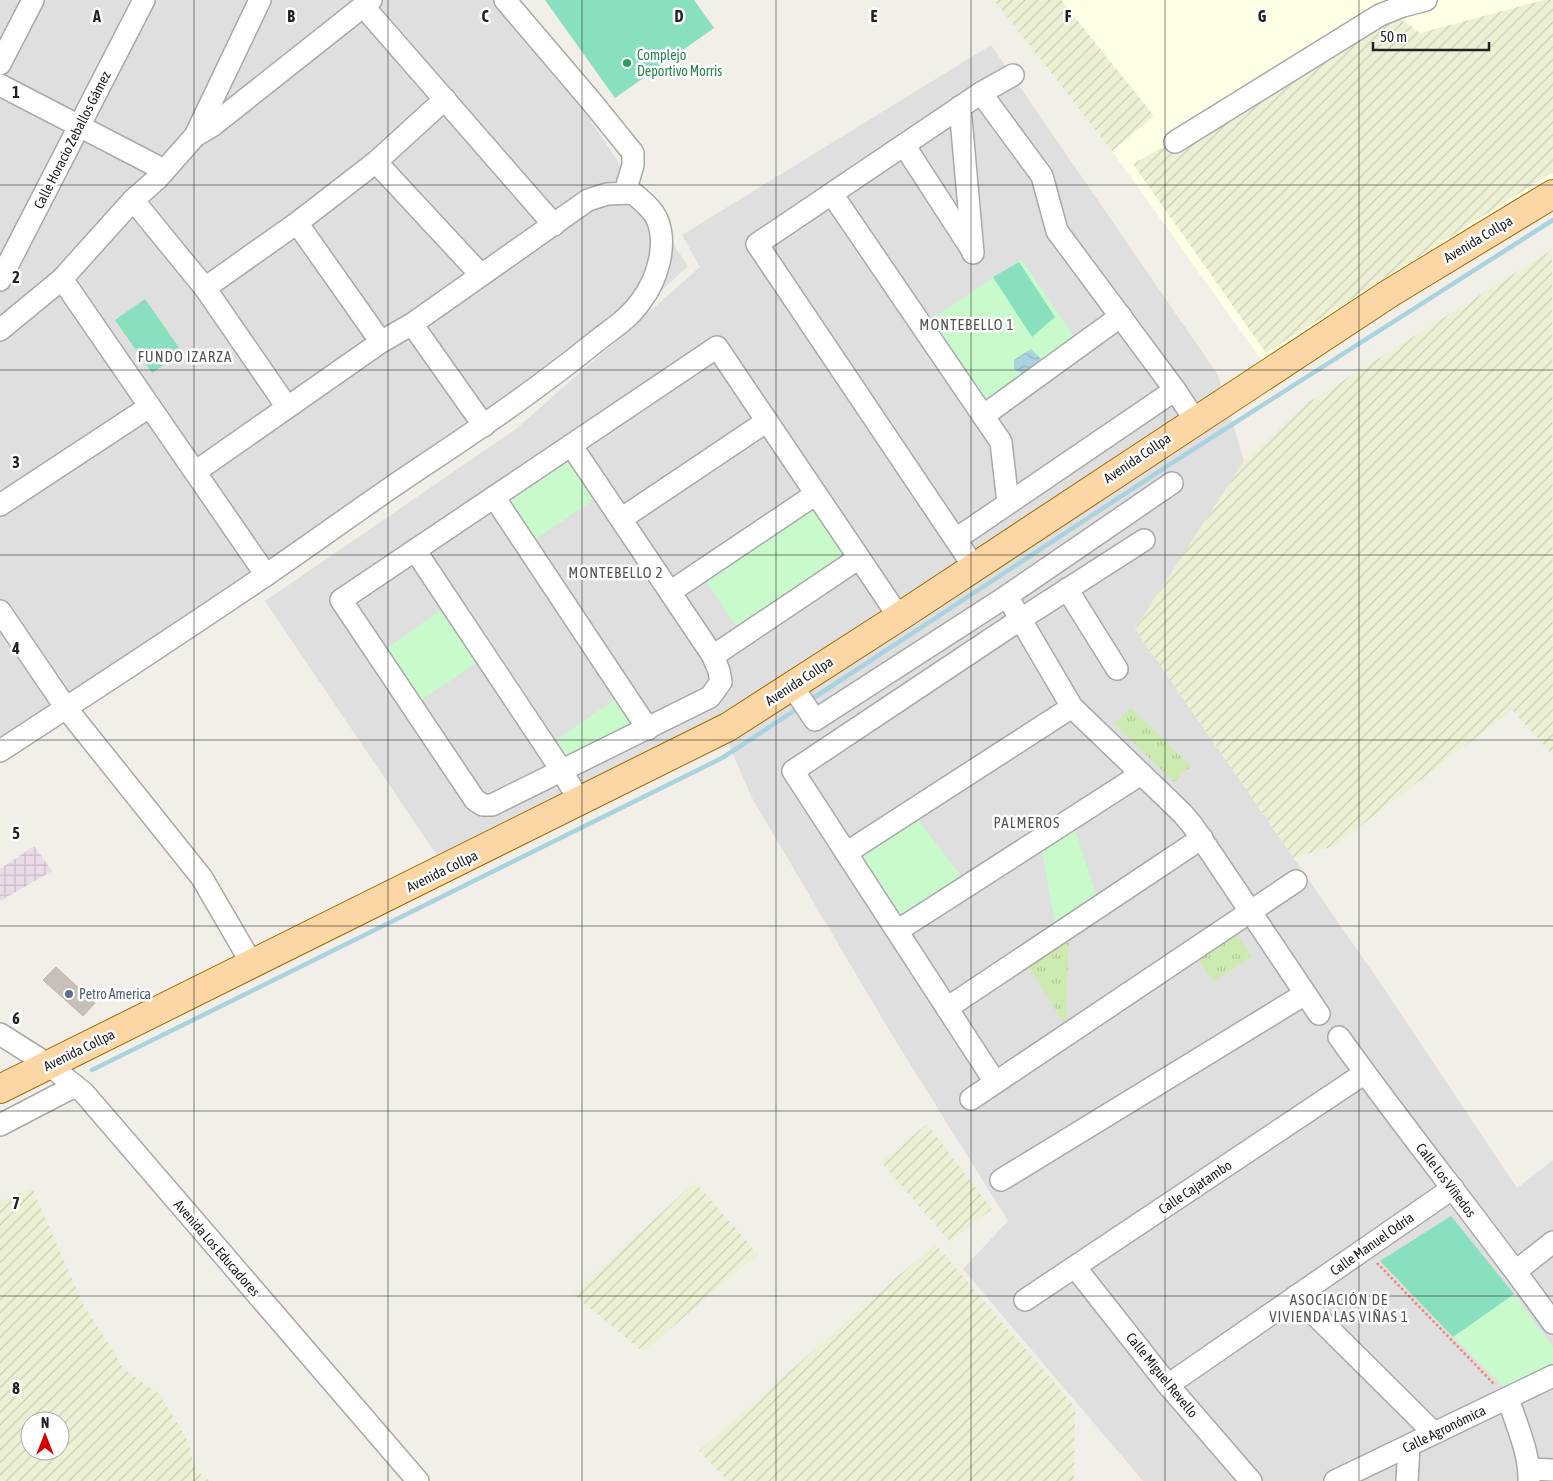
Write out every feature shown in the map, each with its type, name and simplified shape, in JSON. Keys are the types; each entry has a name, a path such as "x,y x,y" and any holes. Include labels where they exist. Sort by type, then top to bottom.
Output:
{"main road":[{"name":"Avenida Collpa","path":"0,1090 728,727 899,617 1390,293 1553,194"}],"street":[{"path":"0,64 32,0"},
{"name":"Calle Horacio Zeballos Gámez","path":"0,280 78,125 144,0"},
{"path":"0,330 62,279 133,200 157,179 195,136 260,0"},
{"path":"505,0 633,153 634,165 625,192"},
{"path":"1175,142 1380,16 1403,6 1426,0"},
{"path":"195,136 212,126 368,4 445,99 554,225"},
{"path":"974,567 758,244 981,93 1013,75"},
{"path":"0,85 164,170"},
{"path":"981,93 1042,176 1057,231 1121,316 1195,420"},
{"path":"205,288 296,223 376,162 445,99"},
{"path":"904,145 973,252 960,107"},
{"path":"376,162 481,275"},
{"path":"0,751 266,575 484,426 622,322 633,312 650,288 659,260 661,236 657,219 647,205 632,193 607,194 588,200 412,324 381,342 195,472"},
{"path":"832,194 1001,442 1008,504"},
{"path":"133,200 205,288 287,407"},
{"path":"296,223 381,342"},
{"path":"62,279 266,575"},
{"path":"983,416 1121,316"},
{"path":"412,324 484,426"},
{"path":"571,445 713,656 719,671 720,682 716,691 710,697 492,805 483,805 475,800 341,600 571,445 717,347 899,617"},
{"path":"956,540 1175,390"},
{"path":"0,505 149,407"},
{"path":"621,519 767,421"},
{"path":"792,686 815,720 1007,596 1172,483"},
{"path":"670,592 816,494"},
{"path":"494,497 648,729"},
{"path":"995,1082 793,771 1021,619 1144,540"},
{"path":"415,550 562,771 580,802"},
{"path":"713,656 859,558"},
{"path":"1067,589 1117,669"},
{"path":"1007,596 1072,707 1182,813 1202,838 1249,912 1319,1014"},
{"path":"0,611 66,708 202,878 252,964"},
{"path":"846,853 1072,707"},
{"path":"897,931 1141,774"},
{"path":"947,1008 1202,838"},
{"path":"971,1100 995,1082 1296,881"},
{"path":"1002,1180 1305,994"},
{"name":"Avenida Los Educadores","path":"0,1034 49,1065 84,1092 418,1481"},
{"name":"Calle Los Viñedos","path":"1339,1037 1516,1271 1553,1323"},
{"name":"Calle Cajatambo","path":"1025,1300 1365,1073"},
{"path":"0,1125 75,1086"},
{"name":"Calle Manuel Odría","path":"1168,1385 1452,1188"},
{"path":"1516,1271 1553,1242"},
{"name":"Calle Miguel Revello","path":"1076,1267 1168,1385 1251,1481"},
{"path":"1296,1296 1434,1433"},
{"name":"Calle Agronómica","path":"1335,1481 1553,1376"},
{"path":"1508,1398 1529,1475 1553,1470"},
{"path":"1407,1481 1408,1446"}],"path":[{"path":"1364,1249 1508,1398"}],"shaded area":[{"path":"0,0 494,0 584,111 688,266 587,359 511,421 0,747"},
{"path":"994,0 1553,0 1553,186 1265,365 1112,151"},
{"path":"994,0 1061,0 1154,116 1112,151"},
{"path":"1544,0 1553,0 1553,172 1266,353 1133,164 1397,16 1420,33"},
{"path":"991,45 1218,375 1244,461 1135,629 1383,987 1517,1188 1553,1160 1553,1481 1143,1481 963,1269 1008,1221 892,1035 752,798 719,722 442,863 265,601 516,429 700,267 682,235"},
{"path":"1552,250 1553,755 1512,710 1334,846 1294,858 1135,629 1244,461 1309,402"},
{"path":"34,846 52,871 0,901 0,869"},
{"path":"927,1124 992,1209 950,1242 881,1162"},
{"path":"695,1182 758,1254 643,1352 573,1294"},
{"path":"32,1188 83,1304 125,1370 159,1394 188,1441 195,1470 210,1481 0,1481 0,1201"},
{"path":"935,1244 1075,1407 1074,1481 728,1481 699,1451"}],"green space":[{"name":"Complejo Deportivo Morris","path":"545,0 694,0 714,28 615,98"},
{"path":"1021,259 1075,338 984,404 929,321"},
{"path":"1019,262 1055,317 1032,337 993,277"},
{"path":"145,299 182,352 152,373 115,320"},
{"path":"571,456 598,497 531,542 503,500"},
{"path":"814,503 849,555 739,630 703,577"},
{"path":"444,608 479,661 417,703 383,651"},
{"path":"617,698 636,726 565,761 552,743"},
{"path":"1131,708 1191,766 1174,782 1114,723"},
{"path":"916,817 962,877 896,920 855,854"},
{"path":"1074,826 1096,894 1055,922 1041,847"},
{"path":"1231,925 1252,957 1213,981 1192,951"},
{"path":"1069,933 1066,1027 1026,962"},
{"path":"1451,1216 1514,1294 1453,1337 1380,1261"},
{"path":"1514,1294 1553,1347 1553,1363 1504,1387 1453,1337"}],"water":[{"path":"1031,349 1042,360 1023,374 1014,369 1014,360"}],"building":[{"path":"56,967 95,1003 83,1016 43,980"}],"waterway":[{"path":"815,697 1175,461 1553,220"},
{"path":"92,1070 722,758 794,711"}],"place":[{"name":"Complejo Deportivo Morris","path":"627,63"},
{"name":"Petro America","path":"69,994"}],"district":[{"name":"MONTEBELLO 1","path":"967,324"},
{"name":"FUNDO IZARZA","path":"185,356"},
{"name":"MONTEBELLO 2","path":"616,572"},
{"name":"PALMEROS","path":"1027,822"},
{"name":"ASOCIACIÓN DE VIVIENDA LAS VIÑAS 1","path":"1339,1308"}]}
